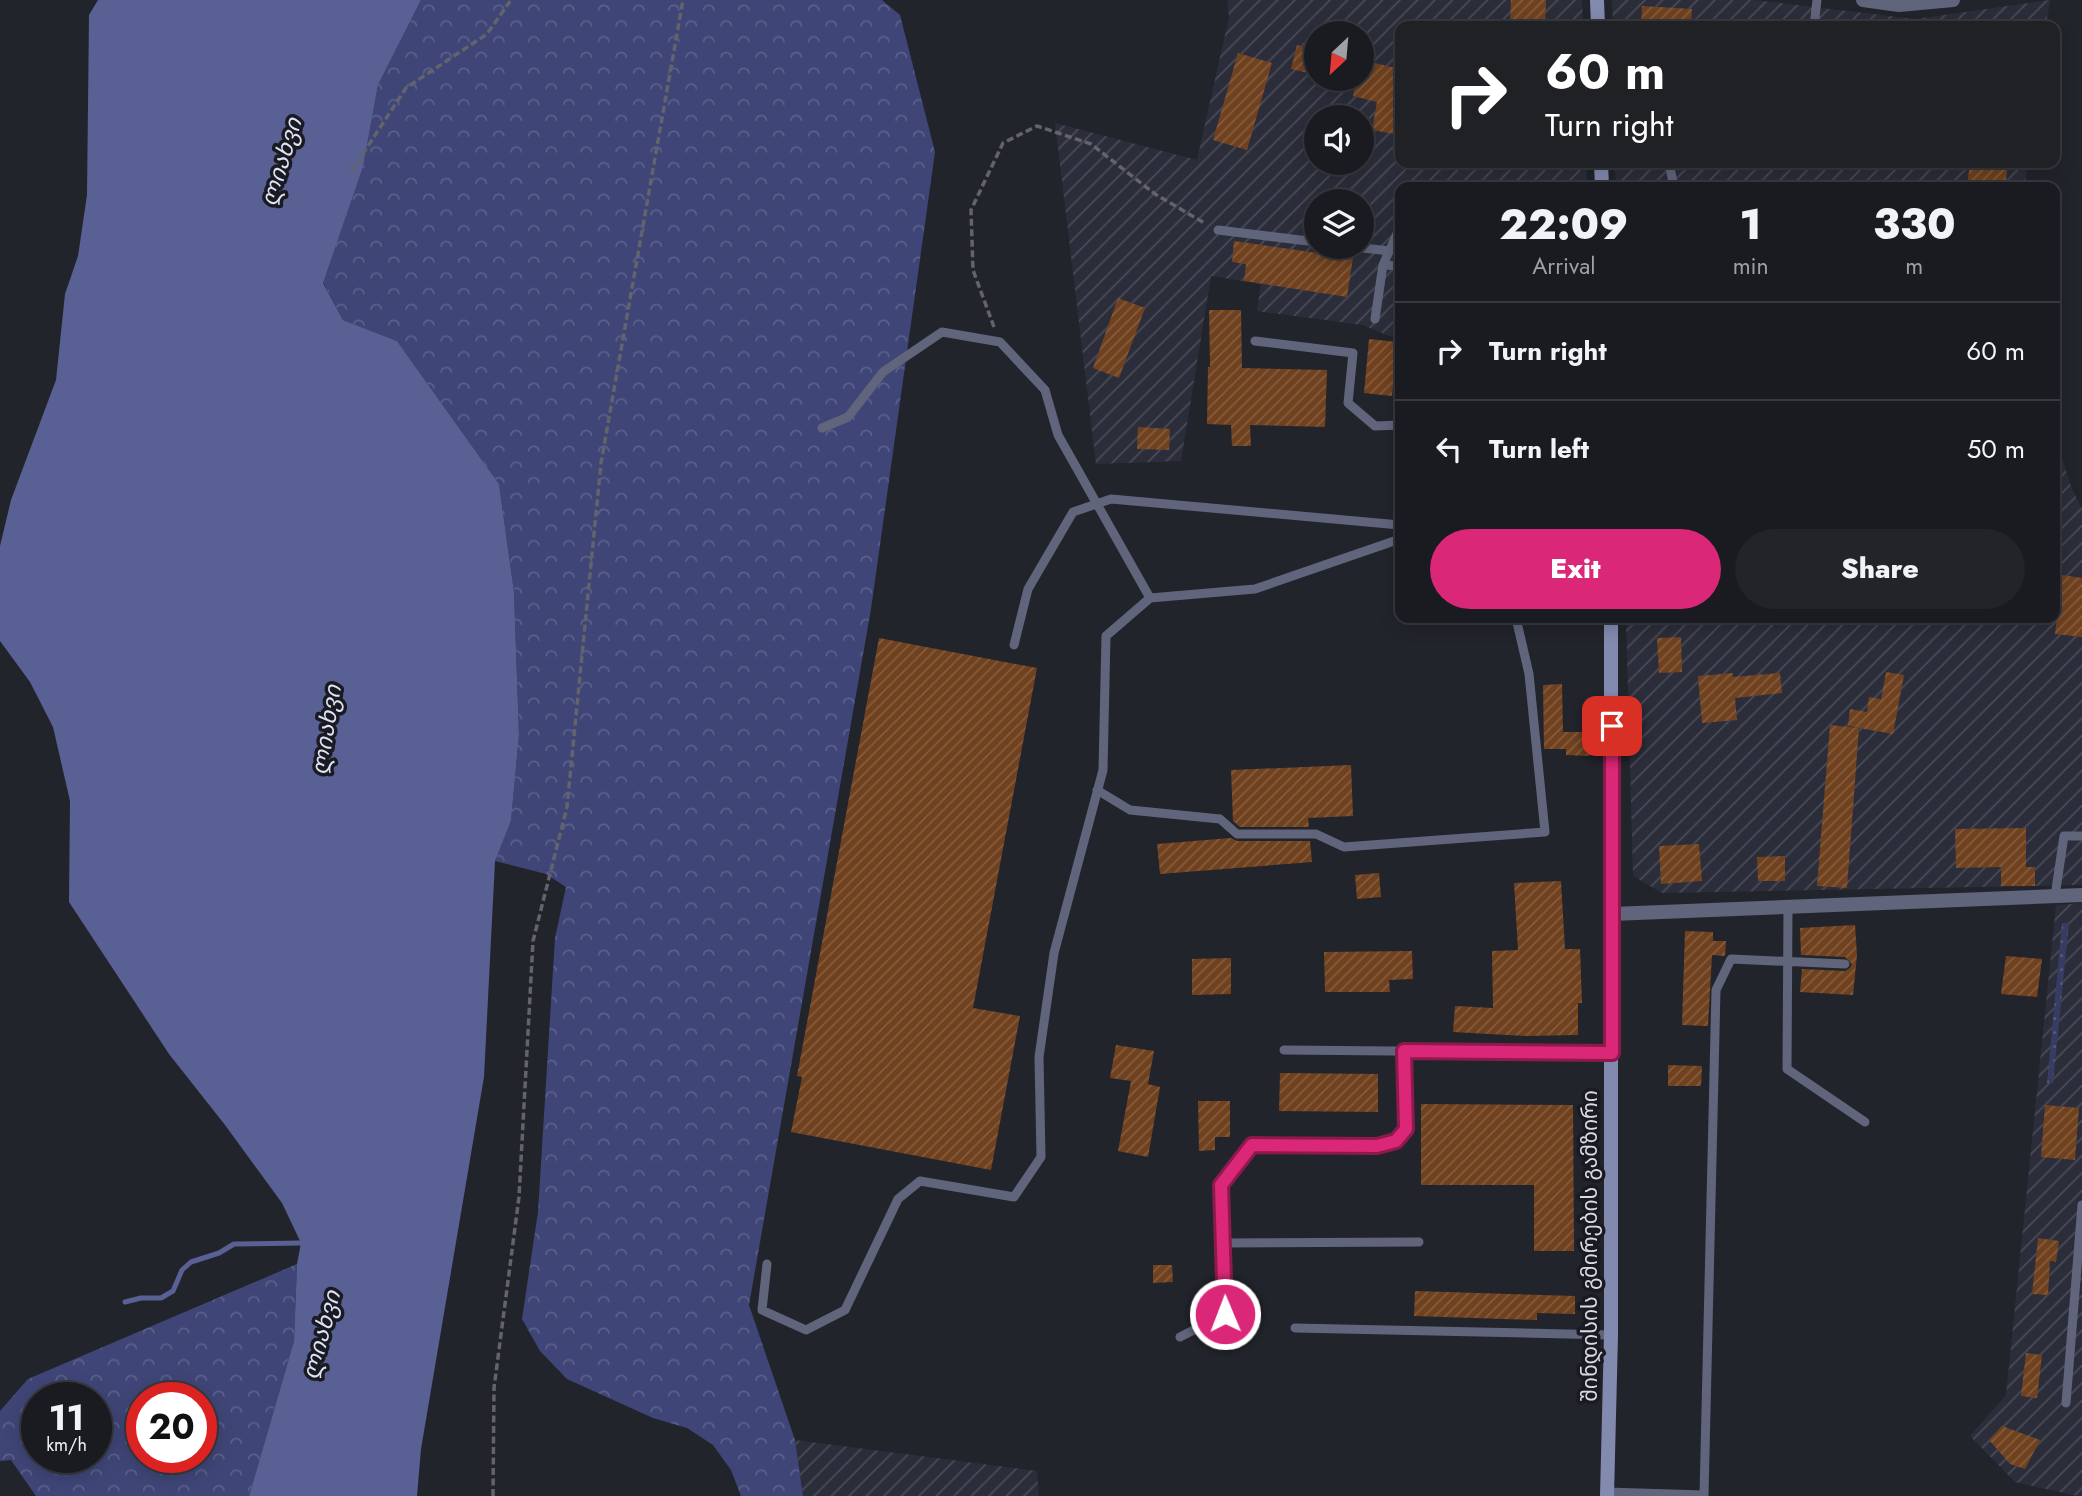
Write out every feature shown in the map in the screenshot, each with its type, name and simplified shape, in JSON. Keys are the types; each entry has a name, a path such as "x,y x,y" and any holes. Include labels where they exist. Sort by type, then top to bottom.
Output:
{"main road":[{"path":"1597,0 1598,21"},
{"name":"შინდისის გმირების გამზირი","path":"1607,1494 1611,1335 1611,623"}],"street":[{"path":"1863,0 1899,5 1953,0"},
{"path":"1612,914 2082,895"}],"lane":[{"path":"1815,21 1817,0"},
{"path":"1218,230 1304,241"},
{"path":"1375,318 1383,265 1395,240"},
{"path":"1374,249 1390,251"},
{"path":"1383,265 1395,266"},
{"path":"822,428 848,417 883,372 942,332 1000,342 1045,390 1058,435 1150,598"},
{"path":"1255,341 1353,353 1348,403 1375,426 1395,425"},
{"path":"1014,645 1028,589 1073,512 1111,499 1395,525"},
{"path":"767,1264 762,1310 806,1330 845,1310 898,1199 920,1181 1014,1196 1041,1157 1039,1057 1054,953 1103,770 1106,636 1150,598 1255,589 1395,542"},
{"path":"1097,790 1130,810 1220,819 1237,834 1316,834 1344,847 1545,832 1530,674 1517,623"},
{"path":"2055,896 2064,836 2082,836"},
{"path":"1788,907 1787,1069 1866,1122"},
{"path":"1607,1494 1704,1495 1716,990 1731,959 1845,964"},
{"path":"1284,1050 1612,1053"},
{"path":"1180,1337 1225,1314 1221,1185 1252,1145 1377,1146 1396,1141 1406,1129 1404,1051"},
{"path":"2066,1403 2082,1205"},
{"path":"1223,1243 1419,1242"},
{"path":"1295,1328 1611,1335"}],"path":[{"path":"351,172 406,88 487,34 511,0"},
{"path":"493,1496 494,1388 519,1197 533,941 567,807 601,463 683,0"},
{"path":"1000,342 973,270 971,210 1003,144 1037,126 1091,144 1155,194 1218,230"}],"shaded area":[{"path":"1227,0 1582,0 1583,21 1395,21 1395,168 1587,168 1587,182 1395,182 1395,337 1363,325 1257,311 1261,284 1211,276 1181,461 1096,464 1055,123 1197,160 1229,17"},
{"path":"1612,0 1754,0 1915,19 2050,0 2047,21 1613,21"},
{"path":"1615,168 2027,168 2025,182 1616,182"},
{"path":"2060,452 2082,509 2082,885 1662,893 1633,876 1626,623 2060,623"},
{"path":"2082,903 2082,1496 2077,1496 2015,1482 1970,1436 2006,1395 2056,905"},
{"path":"2062,923 2069,923 2053,1083 2047,1083"},
{"path":"795,1440 1037,1471 1039,1496 803,1496"}],"green space":[{"path":"421,0 882,0 900,15 935,152 871,609 749,1305 795,1440 803,1496 741,1496 731,1470 713,1445 687,1428 653,1418 567,1379 540,1351 522,1319 538,1212 555,938 566,887 546,874 495,861 511,821 519,735 514,592 499,484 397,341 343,320 323,282 363,167 378,85"},
{"path":"297,1264 294,1341 249,1496 36,1496 11,1460 0,1461 0,1411 21,1387 21,1473 112,1473 112,1382 25,1382"}],"water":[{"name":"ლიახვი","path":"98,0 421,0 378,85 363,167 323,283 343,320 397,341 499,484 514,592 519,735 511,821 495,861 484,1077 421,1449 417,1496 249,1496 294,1341 297,1264 301,1243 282,1203 169,1054 69,902 70,801 53,727 30,682 0,641 0,546 11,500 56,380 65,294 78,256 87,195 89,15"}],"building":[{"path":"1511,0 1546,0 1545,21 1510,21"},
{"path":"1642,6 1692,9 1691,21 1641,21"},
{"path":"1297,45 1304,47 1304,72 1291,69"},
{"path":"1238,53 1272,63 1247,150 1213,140"},
{"path":"1374,63 1395,68 1395,134 1374,130 1377,102 1353,96 1354,91 1374,91"},
{"path":"1969,168 2007,168 2006,182 1968,182"},
{"path":"1234,241 1304,251 1304,259 1353,259 1347,297 1244,281 1246,264 1232,262"},
{"path":"1118,298 1145,308 1119,378 1093,368"},
{"path":"1209,310 1241,310 1242,368 1327,370 1325,427 1250,425 1251,446 1232,446 1231,425 1207,424"},
{"path":"1369,339 1395,342 1392,396 1364,393"},
{"path":"1138,427 1170,429 1169,450 1137,449"},
{"path":"2062,575 2082,578 2082,637 2055,634 2056,623 2060,623"},
{"path":"1681,637 1682,672 1659,673 1657,638"},
{"path":"879,638 1037,668 973,1008 1020,1016 991,1170 791,1132 802,1077 797,1076"},
{"path":"1886,672 1904,675 1893,734 1848,726 1850,709 1867,712 1869,697 1881,699"},
{"path":"1733,673 1733,677 1780,673 1782,693 1735,698 1737,720 1702,723 1698,676"},
{"path":"1562,684 1563,732 1590,732 1590,756 1566,755 1566,749 1544,749 1543,685"},
{"path":"1830,725 1859,728 1847,888 1817,886"},
{"path":"1351,765 1353,816 1308,818 1309,827 1240,827 1233,821 1231,770"},
{"path":"2026,828 2026,867 2035,867 2035,886 2001,886 2001,867 1956,868 1955,829"},
{"path":"1231,838 1237,841 1310,841 1312,862 1160,874 1157,844"},
{"path":"1699,844 1702,881 1661,884 1659,846"},
{"path":"1785,856 1785,881 1758,881 1757,857"},
{"path":"1379,873 1381,897 1357,899 1355,875"},
{"path":"1561,881 1565,949 1580,949 1582,1003 1578,1003 1578,1035 1527,1036 1453,1032 1455,1006 1493,1008 1492,951 1518,950 1514,883"},
{"path":"1855,925 1857,955 1853,995 1800,992 1802,969 1845,971 1852,964 1845,957 1801,955 1800,928"},
{"path":"1685,931 1713,932 1713,941 1726,941 1725,956 1712,955 1708,1026 1682,1025"},
{"path":"1412,951 1413,979 1389,980 1390,992 1325,992 1324,952"},
{"path":"2006,956 2042,959 2037,997 2001,994"},
{"path":"1231,958 1231,994 1192,995 1192,959"},
{"path":"1116,1045 1154,1051 1148,1084 1160,1087 1148,1157 1118,1151 1131,1081 1110,1078"},
{"path":"1668,1065 1702,1066 1701,1086 1668,1086"},
{"path":"1280,1073 1378,1074 1378,1112 1279,1111"},
{"path":"1198,1101 1230,1101 1230,1137 1215,1137 1215,1150 1199,1151"},
{"path":"1421,1104 1573,1105 1574,1251 1534,1251 1534,1185 1421,1185"},
{"path":"2045,1105 2079,1108 2075,1160 2041,1157"},
{"path":"2038,1238 2059,1241 2056,1262 2050,1261 2048,1295 2032,1294"},
{"path":"1153,1265 1172,1265 1173,1282 1153,1283"},
{"path":"1415,1291 1575,1296 1575,1314 1537,1313 1537,1320 1414,1316"},
{"path":"2026,1353 2042,1355 2037,1398 2021,1396"},
{"path":"2002,1426 2040,1440 2025,1469 2010,1464 1989,1440"}],"waterway":[{"path":"125,1302 141,1298 161,1298 173,1291 182,1270 191,1262 219,1253 234,1244 301,1243"}],"route":[{"path":"1225,1314 1221,1185 1252,1145 1377,1146 1396,1141 1406,1129 1404,1051 1612,1053 1612,726"}]}
